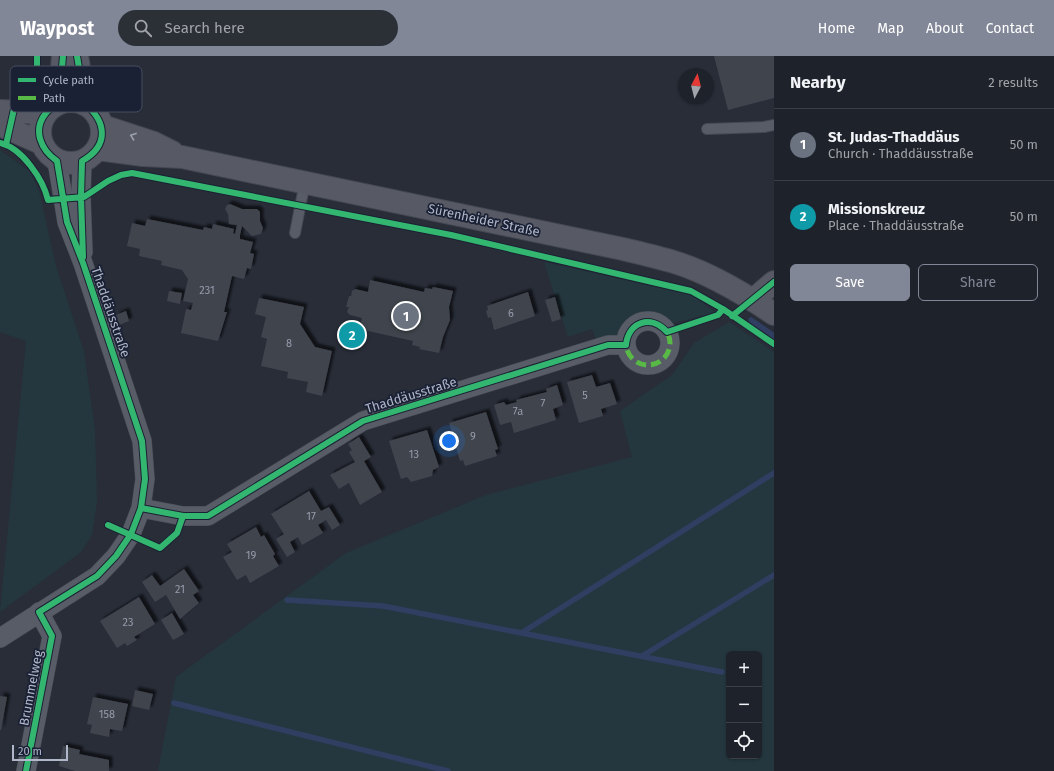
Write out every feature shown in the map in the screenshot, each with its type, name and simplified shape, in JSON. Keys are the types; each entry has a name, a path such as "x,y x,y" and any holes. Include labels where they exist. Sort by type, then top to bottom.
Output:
{"main road":[{"path":"62,66 64,56"},
{"path":"77,56 79,66"},
{"path":"0,111 10,110"},
{"path":"41,143 40,126 49,112"},
{"path":"0,125 41,143 51,157 72,164 90,155 102,140 102,126 95,112"},
{"name":"Sürenheider Straße","path":"102,126 154,143 182,157"},
{"name":"Sürenheider Straße","path":"90,155 182,157 623,249 675,262 715,278 774,314"},
{"path":"753,300 774,282"}],"street":[{"name":"Thaddäusstraße","path":"83,263 81,197 90,155"},
{"name":"Thaddäusstraße","path":"0,638 97,576 116,556 131,534 140,508 145,478 142,440 83,263 67,222 57,160"},
{"name":"Thaddäusstraße","path":"140,508 183,516 208,516 363,421 608,346 626,345"},
{"name":"Brummelweg","path":"26,771 52,636 39,612"}],"lane":[{"path":"707,129 764,127 774,125"},
{"path":"295,233 305,182"}],"shaded area":[{"path":"0,150 29,171 39,191 56,266 84,352 95,430 97,501 92,535 81,552 0,612 26,341 0,332"},
{"path":"544,262 692,295 715,312 671,324 660,315 640,315 625,327 620,335 597,342 592,329 568,337"},
{"path":"729,322 774,352 774,771 158,771 176,677 346,553 486,495 632,457 620,411 672,375 694,343"}],"building":[{"path":"714,56 774,56 774,98 728,110"},
{"path":"230,204 242,209 257,209 260,212 260,221 263,228 261,234 252,236 242,226 240,235 240,239 253,242 250,253 254,254 251,269 247,268 244,279 232,276 224,312 227,312 218,341 181,333 186,309 191,310 193,303 183,301 188,279 182,270 161,265 162,261 139,256 140,249 127,246 132,223 145,226 147,219 203,230 204,227 212,229 213,224 234,229 233,233 235,234 237,225 229,224 228,214 225,209 227,205"},
{"path":"370,280 424,292 425,288 432,289 433,287 453,291 449,307 450,320 443,337 439,353 419,349 420,347 412,345 413,341 359,329 362,318 350,315 347,312 349,307 346,307 352,291 355,289 368,292"},
{"path":"169,291 182,293 180,304 167,301"},
{"path":"528,292 535,316 494,330 491,317 488,318 486,311 488,310 487,306"},
{"path":"555,297 561,319 552,322 545,300"},
{"path":"259,298 304,307 300,324 315,347 332,351 322,396 306,392 308,382 287,378 288,372 261,366 267,339 261,337 266,317 255,314"},
{"path":"126,311 129,321 119,325 116,315"},
{"path":"592,375 596,387 610,383 617,404 601,409 603,416 579,423 567,382"},
{"path":"557,385 563,405 553,409 556,420 514,433 511,422 500,425 494,405 504,402 506,405 517,402 516,400 547,392 546,389"},
{"path":"486,412 498,449 495,450 497,456 465,466 463,460 460,461 449,423"},
{"path":"427,430 439,467 433,470 432,476 411,482 407,477 401,479 389,441"},
{"path":"359,437 371,457 364,461 382,492 360,505 349,483 339,489 330,475 355,462 349,452 352,450 348,444"},
{"path":"309,491 321,511 329,507 340,525 332,530 326,520 318,525 323,533 302,545 298,537 290,542 295,552 287,557 276,539 284,534 271,514"},
{"path":"256,527 261,537 264,535 275,554 273,556 279,566 250,583 246,575 237,580 223,557 232,552 227,544"},
{"path":"184,569 199,591 193,595 199,603 180,619 166,595 155,602 142,582 152,575 160,586"},
{"path":"139,597 155,624 134,637 137,640 127,646 125,643 117,648 100,621"},
{"path":"172,613 184,634 173,640 161,620"},
{"path":"135,690 153,694 149,710 132,706"},
{"path":"0,696 7,697 1,730 0,730"},
{"path":"93,697 128,704 122,731 110,729 109,737 90,733 92,725 87,724"},
{"path":"63,746 80,750 79,754 109,760 109,771 75,771 59,766"}],"waterway":[{"path":"751,320 774,336"},
{"path":"523,632 774,473"},
{"path":"642,656 774,575"},
{"path":"287,600 383,606 722,672"},
{"path":"174,703 448,771"}],"marked path":[{"path":"644,321 652,321 664,327 670,339 670,343 670,347 664,359 652,365 644,365 632,359 626,347 626,339 632,327 644,321"}],"cycle path":[{"path":"37,56 37,66"},
{"path":"62,66 63,56"},
{"path":"77,56 79,66"},
{"path":"6,145 13,112"},
{"path":"26,771 52,636 39,612 97,576 116,556 131,534 141,508 145,479 142,441 83,263 67,222 57,161 47,151 40,139 40,126 42,119 47,112"},
{"path":"83,257 81,197 82,161 91,155 97,148 101,141 102,134 98,118 93,112"},
{"path":"0,143 8,146 24,158 36,174 48,200 84,197 108,181 121,175 132,173 451,235 691,291 723,309 774,344"},
{"path":"732,316 774,282"},
{"path":"141,508 183,516 208,516 363,421 608,345 626,345 631,331 641,323 654,323 661,326 667,332 718,315 723,309"},
{"path":"108,525 160,548 177,533 183,516"}],"place":[{"name":"St. Judas-Thaddäus","path":"406,316"},
{"name":"Missionskreuz","path":"352,335"}]}
